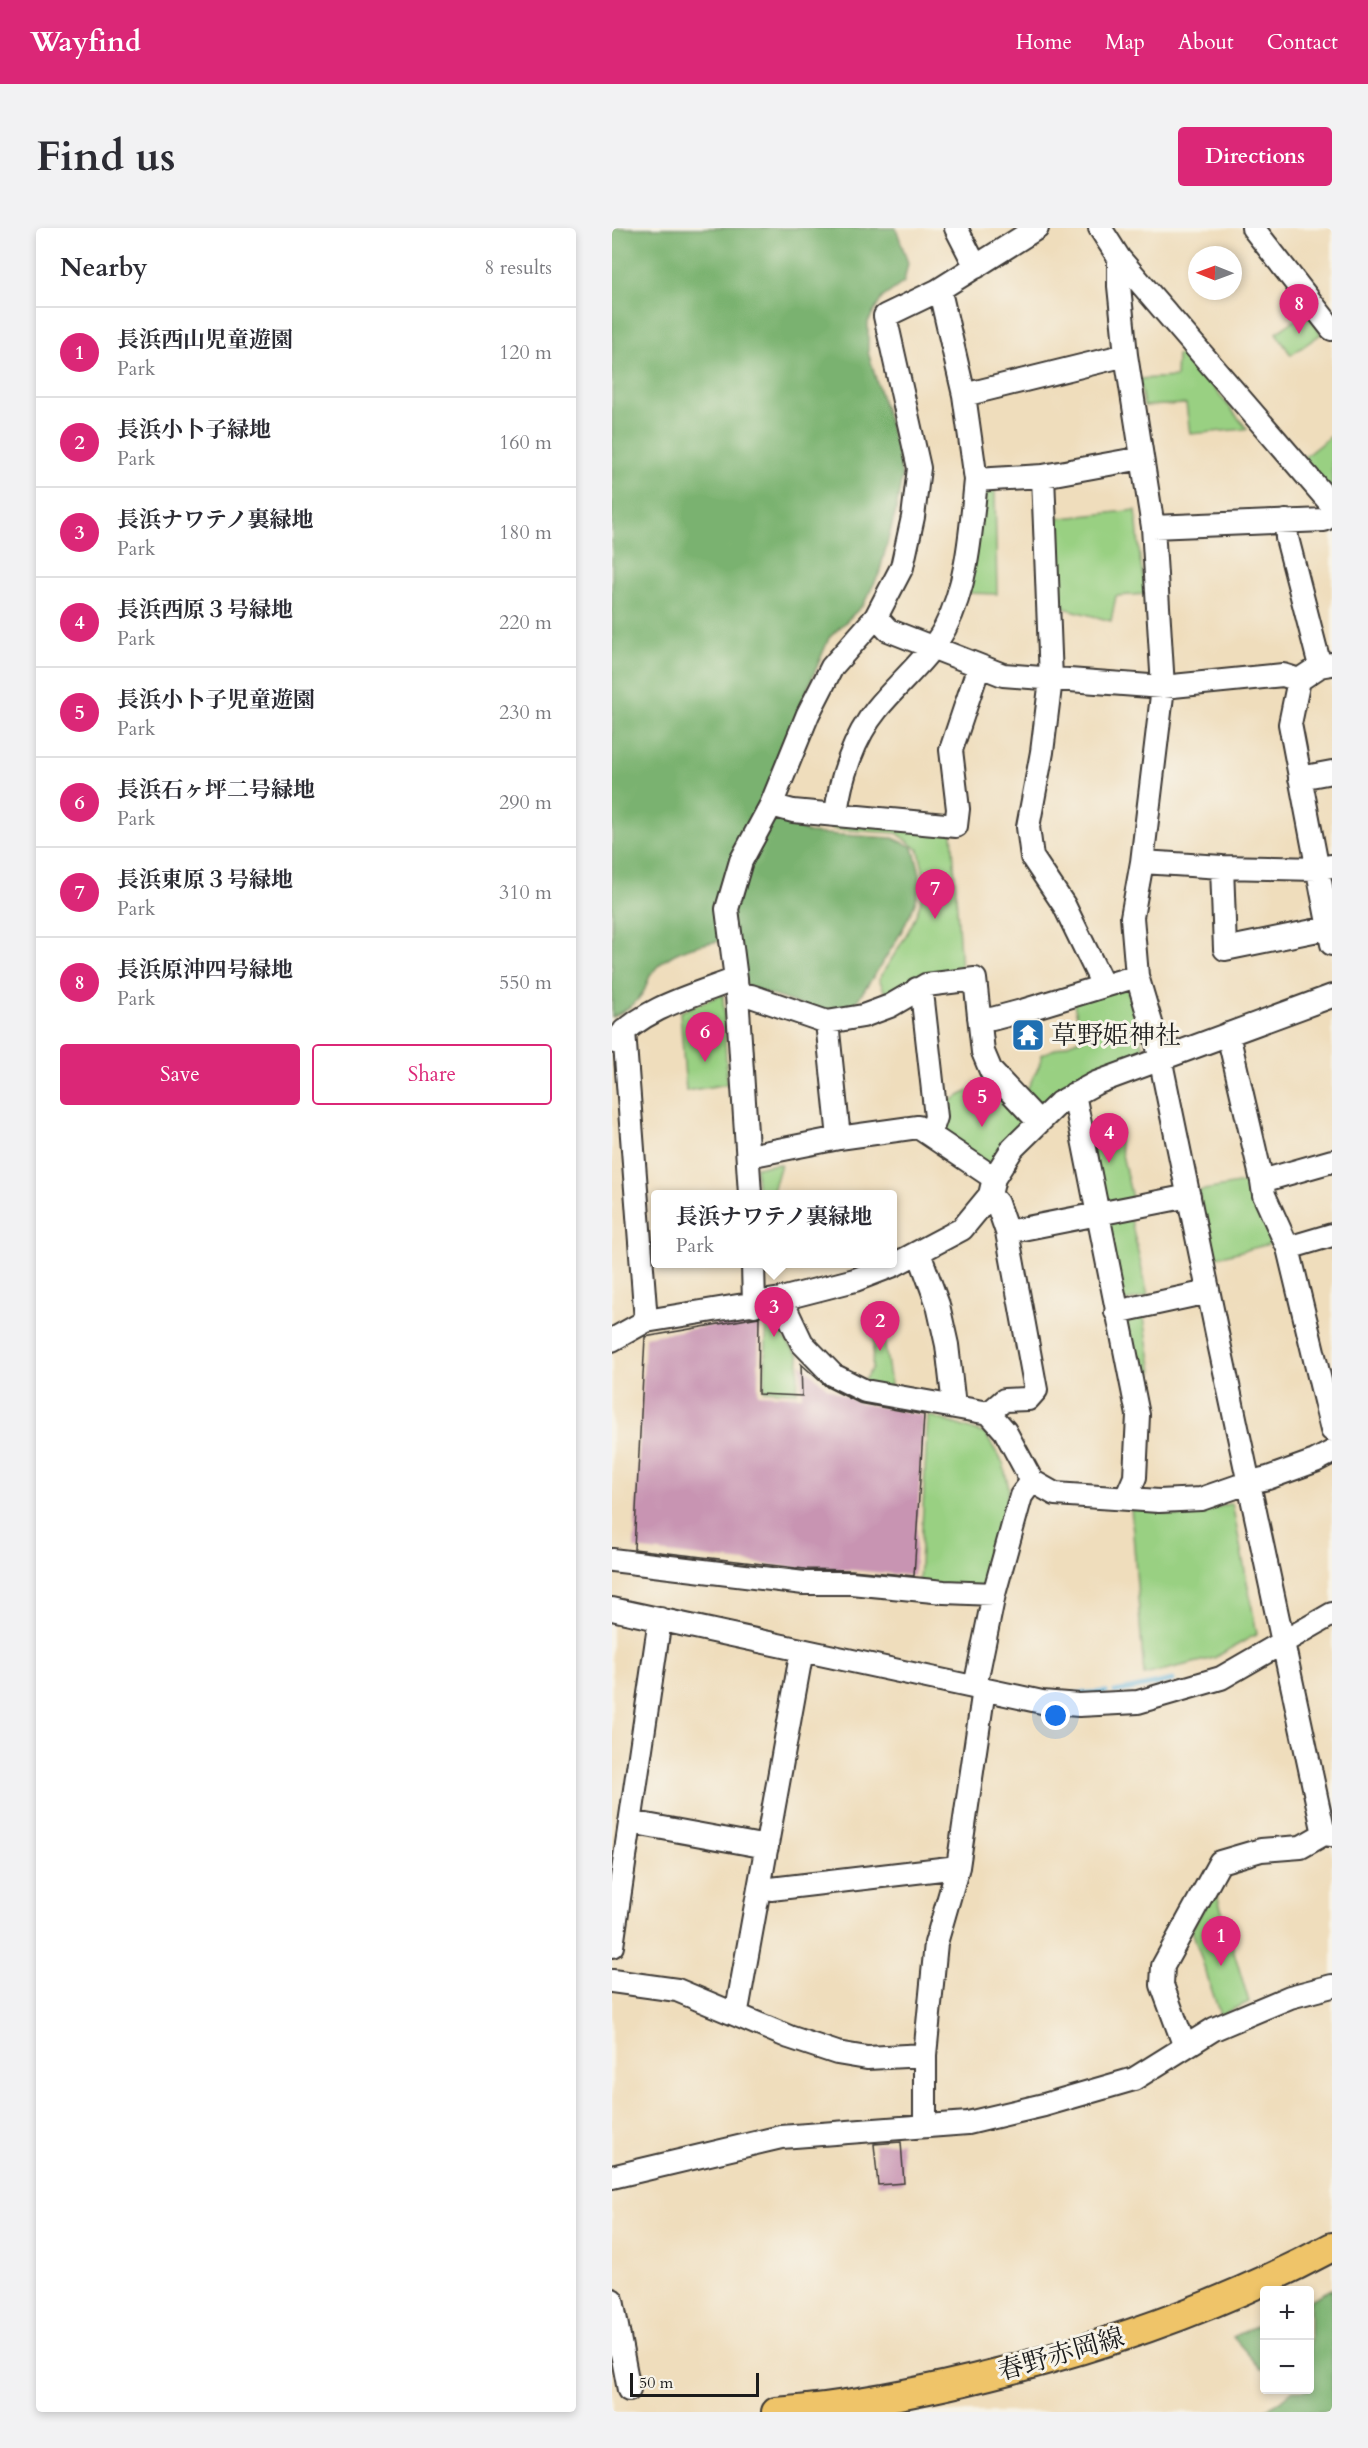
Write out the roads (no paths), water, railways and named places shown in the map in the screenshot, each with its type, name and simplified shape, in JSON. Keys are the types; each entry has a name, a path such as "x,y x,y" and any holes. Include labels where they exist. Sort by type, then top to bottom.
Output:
{"main road":[{"name":"春野赤岡線","path":"776,2412 937,2389 1076,2352 1196,2311 1332,2247"}],"street":[{"path":"956,228 976,267"},
{"path":"750,1190 737,987 727,909 741,861 771,804 808,714 832,667 876,617 902,567 913,518 919,468 885,316 937,291 1037,228"},
{"path":"1100,228 1119,258 1332,505"},
{"path":"1253,228 1332,329"},
{"path":"1119,258 1119,286 1126,355 1153,527 1163,687 1142,862 1132,917 1137,976 1160,1060 1282,1635 1328,1835 1301,1847 1261,1850 1220,1862 1163,1966 1162,1985 1185,2047"},
{"path":"836,814 847,770 859,738 875,710 931,648 945,627 959,589 970,532 976,480 964,395 942,300 937,291"},
{"path":"964,395 1126,355"},
{"path":"976,480 1043,476 1142,458"},
{"path":"1043,476 1051,679 1042,752 1028,827 1032,857 1064,904 1102,985"},
{"path":"1153,527 1324,520 1332,514"},
{"path":"876,617 888,630 1003,675 1163,687 1283,675 1299,680 1326,665 1287,538 1286,521"},
{"path":"771,804 793,811 956,826 958,809 951,750 980,666"},
{"path":"1222,867 1225,949 1330,936 1324,867 1300,778 1290,724 1299,680"},
{"path":"1300,778 1332,772"},
{"path":"1142,862 1222,867 1324,867"},
{"path":"979,1018 992,1018 1022,1011 1137,976"},
{"path":"646,1321 618,1038 646,1015 737,987 751,996 827,1022 863,1016 890,1006 926,985 975,979 983,1052 992,1071 1038,1121"},
{"path":"917,989 923,1001 936,1117 930,1135"},
{"path":"897,1262 962,1229 992,1186 1013,1148 1038,1121 1059,1103 1096,1083 1332,996"},
{"path":"827,1022 839,1138"},
{"path":"1228,1034 1264,1196 1288,1248 1332,1430"},
{"path":"1074,1094 1138,1415 1135,1477 1126,1498"},
{"path":"749,1156 839,1138 918,1127 992,1186 1007,1232 1036,1390 1028,1399 1004,1400 989,1413"},
{"path":"1262,1181 1332,1161"},
{"path":"1007,1232 1189,1196"},
{"path":"1288,1248 1332,1235"},
{"path":"919,1253 938,1305 945,1335 954,1406"},
{"path":"753,1268 754,1305"},
{"path":"612,1340 646,1321 754,1305 855,1280 883,1268"},
{"path":"1116,1312 1208,1292"},
{"path":"780,1299 802,1343 833,1376 865,1391 989,1413 1005,1431 1032,1481 1055,1494 1159,1501 1201,1499 1278,1475 1332,1452"},
{"path":"926,2126 925,2055 936,1942 958,1867 994,1594 1021,1496 1032,1481"},
{"path":"612,1560 804,1583 851,1583 994,1594"},
{"path":"612,1609 1042,1702 1079,1705 1138,1702 1221,1678 1282,1635 1332,1614"},
{"path":"612,1946 660,1619"},
{"path":"734,2014 738,2005 802,1650"},
{"path":"630,1822 767,1847"},
{"path":"760,1886 771,1889 958,1867"},
{"path":"612,1981 677,1990 789,2037 837,2053 867,2058 925,2055"},
{"path":"612,2177 781,2137 968,2123 1033,2108 1134,2079 1214,2029 1290,1997 1332,1986"},
{"path":"612,2300 628,2390"}],"waterway":[{"path":"1115,1692 1173,1680"},
{"path":"1073,1694 1106,1692"}],"place":[{"name":"長浜原沖四号緑地","path":"1299,334"},
{"name":"長浜東原３号緑地","path":"935,919"},
{"name":"草野姫神社","path":"1028,1035"},
{"name":"長浜石ヶ坪二号緑地","path":"705,1062"},
{"name":"長浜小卜子児童遊園","path":"982,1127"},
{"name":"長浜西原３号緑地","path":"1109,1163"},
{"name":"長浜ナワテノ裏緑地","path":"774,1337"},
{"name":"長浜小卜子緑地","path":"880,1351"},
{"name":"長浜西山児童遊園","path":"1221,1966"}]}
